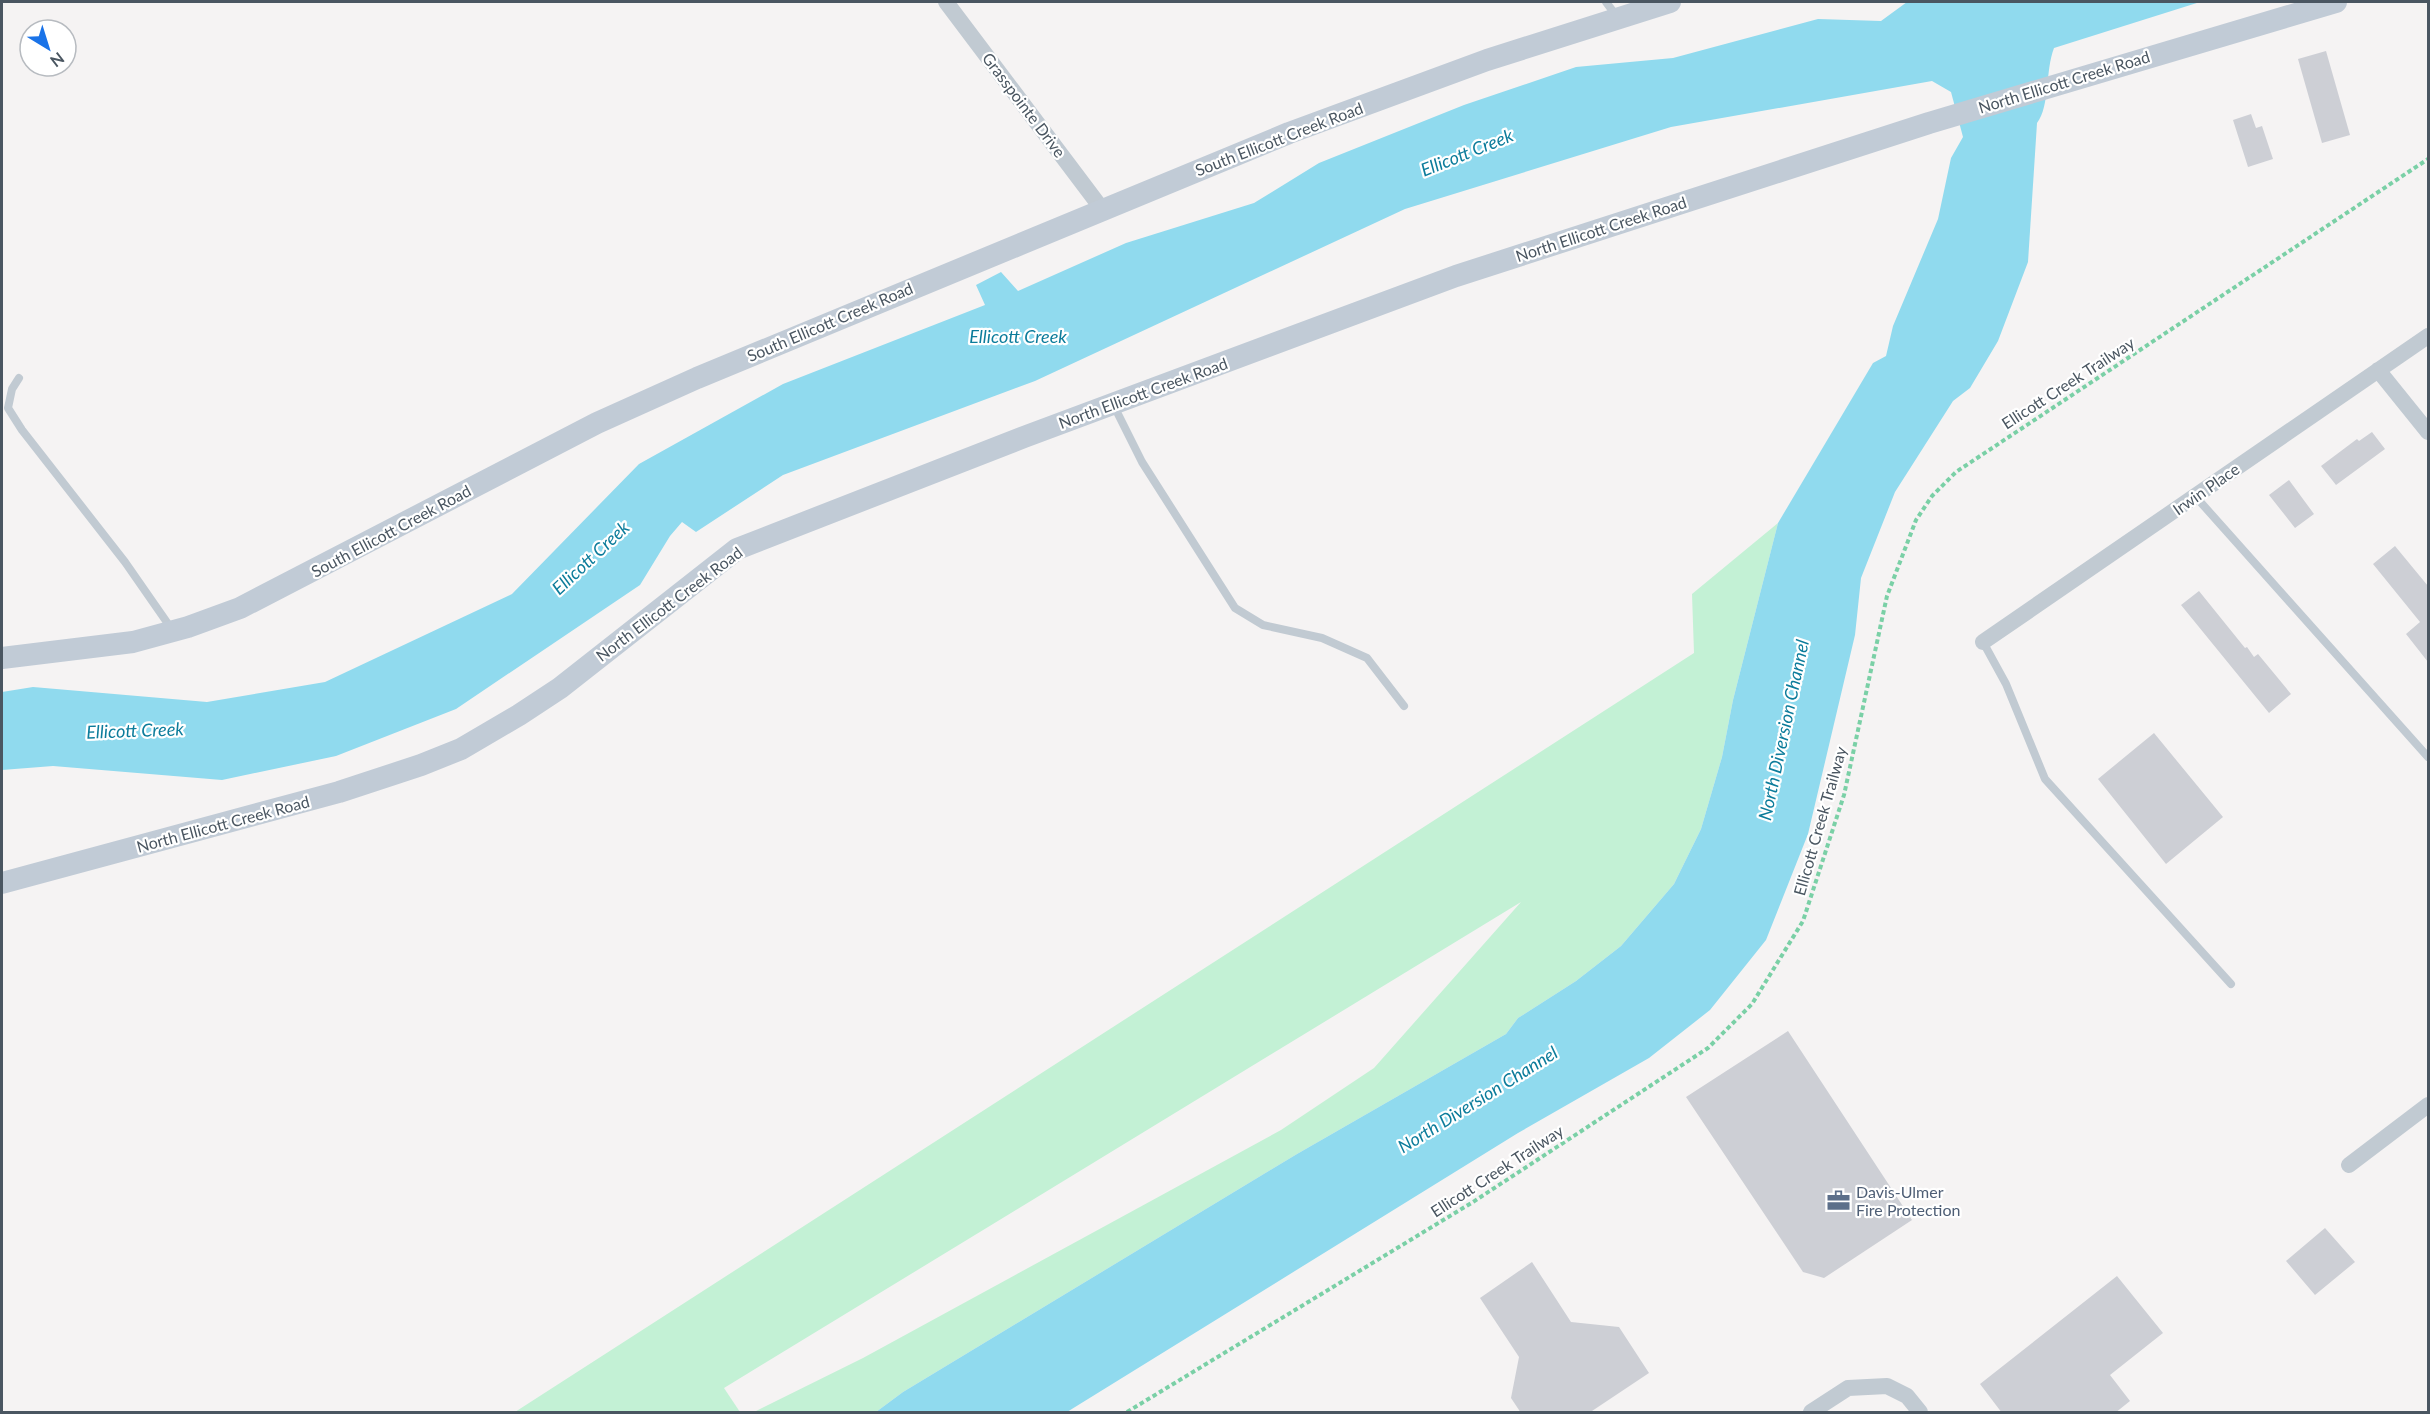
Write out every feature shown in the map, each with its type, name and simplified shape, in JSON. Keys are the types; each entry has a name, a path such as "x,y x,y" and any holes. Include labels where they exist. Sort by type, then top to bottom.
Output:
{"street":[{"name":"Grasspointe Drive","path":"946,2 1102,209"},
{"name":"South Ellicott Creek Road","path":"2,658 134,642 240,608 597,423 697,378 1289,133 1487,60 1612,10 1670,2"},
{"name":"North Ellicott Creek Road","path":"2,883 313,800 441,757 519,715 560,688 737,549 1113,404 1456,276 1929,123 2336,2"},
{"name":"Irwin Place","path":"1983,642 2428,336"},
{"path":"2378,370 2428,432"},
{"path":"2349,1165 2428,1105"},
{"path":"1811,1413 1848,1388 1887,1386 1907,1396 1920,1413"}],"lane":[{"path":"20,378 12,388 8,408 17,423 66,489 125,562 173,631"},
{"path":"1113,404 1142,462 1236,608 1263,625 1322,638 1367,658 1404,706"},
{"path":"2195,496 2428,757"},
{"path":"1983,642 2006,684 2044,779 2231,984"}],"path":[{"name":"Ellicott Creek Trailway","path":"1127,1413 1473,1202 1708,1048 1752,1004 1803,921 1844,795 1887,596 1916,520 1932,496 1956,472 2428,159"}],"green space":[{"path":"1778,523 1733,700 1722,757 1701,829 1674,884 1621,946 1576,981 1518,1018 1506,1034 1297,1154 903,1392 876,1412 754,1412 863,1358 1281,1130 1374,1068 1521,902 724,1388 740,1412 515,1412 1694,653 1692,594"}],"water":[{"path":"1907,2 2200,2 2054,48 2044,107 2037,123 2028,262 1998,341 1970,388 1953,401 1895,492 1861,578 1855,635 1808,834 1766,940 1710,1010 1649,1058 1518,1133 1067,1412 876,1412 903,1392 1297,1154 1506,1034 1518,1018 1576,981 1621,946 1674,884 1701,829 1722,757 1733,700 1778,523 1873,363 1886,356 1893,326 1938,219 1951,158 1963,137 1951,92 1932,81 1671,127 1405,209 1035,381 783,475 696,532 682,522 670,536 640,585 456,709 336,756 222,780 53,766 2,770 2,692 33,687 207,702 325,682 512,594 639,464 783,384 985,305 976,285 1001,272 1018,291 1126,243 1254,203 1319,163 1464,105 1576,67 1673,58 1818,19 1881,21"}],"building":[{"path":"2326,51 2350,135 2322,143 2298,59"},
{"path":"2251,114 2256,128 2262,126 2273,159 2248,167 2233,120"},
{"path":"2372,432 2385,449 2336,485 2321,466 2357,439 2359,441"},
{"path":"2289,480 2314,514 2295,528 2269,495"},
{"path":"2395,546 2428,586 2428,662 2406,634 2420,622 2373,564"},
{"path":"2199,591 2245,648 2247,647 2254,657 2258,654 2291,694 2269,713 2181,605"},
{"path":"2154,733 2223,817 2166,864 2098,779"},
{"path":"1788,1031 1912,1220 1824,1278 1803,1272 1686,1097"},
{"path":"2325,1228 2355,1262 2315,1295 2286,1261"},
{"path":"1532,1262 1571,1322 1619,1327 1649,1373 1589,1413 1521,1413 1511,1398 1519,1357 1480,1298"},
{"path":"2117,1276 2163,1333 2110,1375 2130,1401 2115,1413 2002,1413 1980,1384"}],"place":[{"name":"Davis-Ulmer Fire Protection","path":"1838,1201"}],"water label":[{"name":"Ellicott Creek","path":"1467,153"},
{"name":"Ellicott Creek","path":"1018,337"},
{"name":"Ellicott Creek","path":"591,558"},
{"name":"North Diversion Channel","path":"1784,730"},
{"name":"Ellicott Creek","path":"135,731"},
{"name":"North Diversion Channel","path":"1478,1100"}]}
